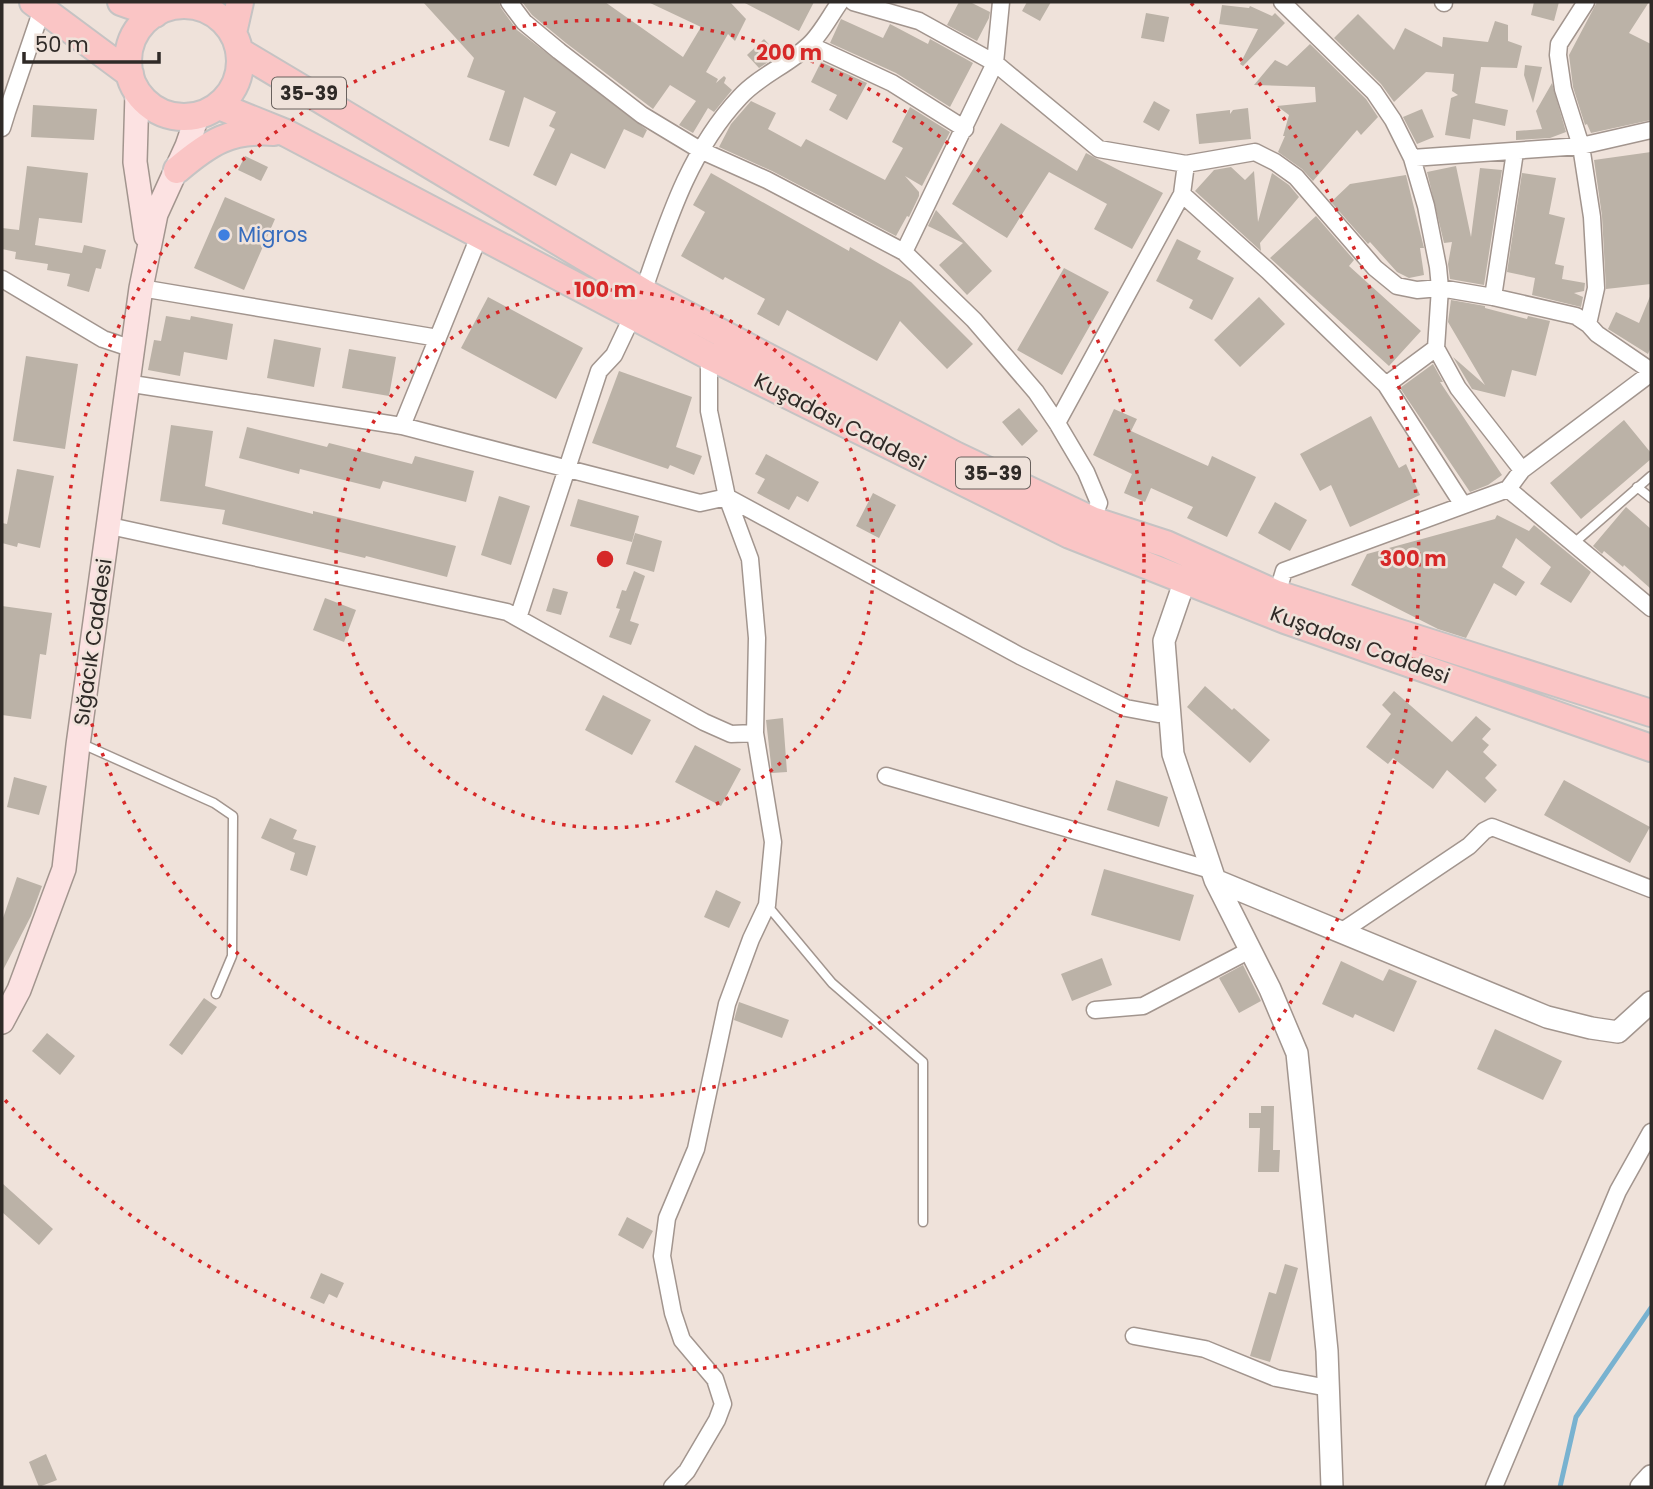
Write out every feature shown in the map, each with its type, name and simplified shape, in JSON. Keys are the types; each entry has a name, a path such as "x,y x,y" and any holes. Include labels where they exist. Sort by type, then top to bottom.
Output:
{"main road":[{"path":"121,2 169,7 191,6 208,10 222,20 236,42"},
{"path":"37,5 133,84 162,112 178,117 208,111 233,89 238,77 236,42 240,2"},
{"path":"133,84 129,57 133,40 142,25 169,7"},
{"name":"Kuşadası Caddesi","path":"236,42 638,304 709,356 1070,535 1285,620 1651,748"},
{"name":"Sığacık Caddesi","path":"133,84 135,162 148,251"},
{"name":"Sığacık Caddesi","path":"2,1022 64,869 78,745 110,526 126,383 156,214 208,111"},
{"name":"35-39","path":"208,111 286,133"},
{"path":"177,170 201,149 222,137 250,131 286,133"},
{"name":"Kuşadası Caddesi","path":"286,133 480,234 638,304 1092,520 1166,544 1277,594 1651,713"}],"street":[{"path":"509,2 524,22 642,115 700,150 767,180 904,252 974,320 1036,392 1086,472 1099,503 1092,520"},
{"path":"518,618 599,371 614,355 638,304 673,208 700,150 718,122 742,94 810,45 840,2"},
{"path":"853,2 919,21 995,63 1099,149 1186,164 1255,152 1296,177 1375,268 1397,286 1416,290 1440,288 1576,316 1651,372 1522,470 1508,489 1284,571 1277,594"},
{"path":"904,252 995,63 1001,2"},
{"path":"1282,2 1374,92 1393,120 1412,158 1426,206 1440,288 1436,348 1458,388 1522,470"},
{"path":"1586,2 1559,44 1558,55 1563,89 1581,146 1592,217 1597,288 1588,324"},
{"path":"3,117 37,5"},
{"path":"810,45 892,83 965,129"},
{"path":"1412,158 1581,146 1651,130"},
{"path":"1493,297 1515,152"},
{"path":"1057,423 1182,194 1186,164"},
{"path":"1182,194 1268,271 1386,385 1463,505"},
{"path":"402,426 480,234"},
{"path":"2,279 103,339 133,349"},
{"path":"141,288 438,338"},
{"path":"1386,385 1436,348"},
{"path":"672,1487 687,1471 717,1420 723,1404 715,1379 682,1340 673,1313 662,1256 667,1219 696,1149 727,1004 767,905 773,842 755,733 757,638 750,559 727,497 709,411 709,356"},
{"path":"126,383 402,426 700,503 727,497 1020,656 1126,708 1158,714 1170,712"},
{"path":"1508,489 1651,608"},
{"path":"110,526 507,612 704,722 731,734 755,733"},
{"path":"1185,580 1164,641 1173,754 1213,875 1270,989 1297,1053 1326,1338 1332,1487"},
{"path":"886,776 1213,875 1341,932 1546,1017 1618,1032 1651,1002"},
{"path":"1341,932 1469,846 1492,827 1651,889"},
{"path":"1095,1010 1143,1006 1250,950"},
{"path":"1494,1487 1618,1191 1651,1132"},
{"path":"1135,1336 1205,1349 1276,1378 1328,1388"},
{"path":"1641,1487 1651,1476"}],"lane":[{"path":"1574,544 1651,475"},
{"path":"1637,487 1651,498"},
{"path":"78,745 89,747 214,803 233,816 232,956 216,994"},
{"path":"767,905 832,982 923,1062 923,1222"}],"building":[{"path":"423,2 499,2 517,30 647,130 643,138 624,129 605,169 571,153 556,186 533,175 555,129 549,126 556,112 524,97 509,147 489,140 505,91 467,77 474,58"},
{"path":"522,2 605,2 683,57 701,27 648,2 730,2 746,19 735,41 728,34 706,72 718,79 716,83 724,76 724,83 732,90 714,112 708,108 693,133 679,125 696,101 670,85 653,109 566,43 532,15"},
{"path":"743,2 814,2 799,31"},
{"path":"959,2 970,2 990,12 977,41 947,25"},
{"path":"1027,2 1051,2 1040,21 1022,11"},
{"path":"1534,2 1559,2 1554,21 1531,15"},
{"path":"1597,2 1649,2 1629,33 1651,44 1651,120 1591,133 1587,124 1585,125 1573,87 1569,55"},
{"path":"1222,5 1250,6 1272,16 1275,13 1285,23 1243,66 1240,64 1258,29 1219,24"},
{"path":"1146,13 1169,17 1164,42 1141,38"},
{"path":"1358,14 1394,50 1405,28 1442,47 1443,37 1488,42 1495,21 1508,25 1508,41 1522,46 1517,68 1481,67 1475,103 1508,110 1505,126 1473,119 1470,139 1445,135 1451,98 1458,95 1452,91 1454,74 1426,72 1394,102 1381,84 1334,38"},
{"path":"841,19 883,38 890,24 928,44 930,39 973,63 950,107 896,73 830,43"},
{"path":"764,39 779,55 759,68 747,55"},
{"path":"1310,44 1366,99 1378,117 1361,135 1357,130 1313,181 1302,169 1278,152 1285,136 1289,115 1277,106 1316,102 1315,87 1254,85 1275,60 1287,66"},
{"path":"821,62 867,83 847,120 829,110 837,95 811,82"},
{"path":"1525,65 1542,67 1533,103 1524,75"},
{"path":"1552,83 1566,132 1550,138 1516,140 1516,131 1542,129 1536,111"},
{"path":"751,101 776,113 768,129 801,147 806,139 885,180 903,148 892,142 910,107 950,132 922,186 905,176 919,192 919,196 896,236 772,171 719,147 731,124"},
{"path":"1154,101 1170,110 1159,131 1143,122"},
{"path":"33,105 97,109 94,140 31,137"},
{"path":"1248,108 1251,139 1199,144 1196,114 1230,110 1230,114 1233,110"},
{"path":"1422,109 1434,137 1417,144 1403,117"},
{"path":"1001,123 1077,171 1086,153 1163,193 1132,249 1094,229 1107,204 1049,172 1007,238 952,204"},
{"path":"1651,152 1651,284 1606,289 1602,216 1594,160"},
{"path":"245,156 268,167 261,181 238,170"},
{"path":"27,166 88,173 82,223 39,218 35,245 82,253 84,245 106,250 101,269 96,268 89,292 67,286 70,274 47,270 48,264 15,259 16,252 2,249 2,228 19,230"},
{"path":"1456,166 1471,237 1480,168 1502,170 1484,285 1450,279 1448,264 1452,242 1444,243 1427,172"},
{"path":"1231,167 1245,180 1254,171 1258,222 1272,173 1289,185 1299,197 1260,243 1261,251 1195,191 1214,170"},
{"path":"711,173 849,251 850,247 911,282 973,344 947,369 900,321 877,361 787,310 779,326 757,314 765,299 725,277 723,280 681,256 705,212 693,205"},
{"path":"1522,173 1556,178 1549,214 1565,218 1555,264 1564,266 1562,279 1585,283 1584,291 1574,293 1583,297 1581,307 1532,295 1535,278 1507,272"},
{"path":"1406,175 1424,248 1420,248 1424,275 1409,278 1397,272 1370,242 1368,244 1331,202 1350,184"},
{"path":"225,197 275,219 244,290 194,268"},
{"path":"936,210 992,271 967,295 939,265 963,243 928,226"},
{"path":"1316,216 1354,260 1349,266 1421,331 1389,366 1270,258"},
{"path":"1177,239 1201,251 1197,259 1234,278 1212,320 1189,308 1193,300 1156,281"},
{"path":"1064,268 1109,292 1062,375 1017,350"},
{"path":"1651,294 1651,347 1648,354 1608,329 1616,312 1639,323"},
{"path":"488,297 583,348 556,399 461,348"},
{"path":"1259,297 1285,324 1240,367 1214,340"},
{"path":"1451,300 1485,306 1527,319 1528,316 1550,321 1536,376 1512,370 1505,397 1472,389 1453,357 1485,385 1448,322"},
{"path":"166,316 190,320 191,316 233,324 227,360 184,352 180,376 148,370 154,340 161,341"},
{"path":"274,339 321,348 314,387 267,378"},
{"path":"349,349 396,357 389,396 342,388"},
{"path":"26,356 78,364 65,449 13,441"},
{"path":"1433,364 1443,382 1440,382 1502,475 1488,485 1470,492 1400,388"},
{"path":"619,371 692,397 676,447 702,456 694,475 670,465 668,469 592,443"},
{"path":"1019,408 1038,431 1022,446 1002,422"},
{"path":"1114,409 1137,419 1131,431 1208,466 1212,456 1256,477 1227,537 1187,518 1193,507 1151,488 1145,502 1124,493 1132,474 1093,455"},
{"path":"1371,416 1399,468 1406,464 1420,495 1350,527 1331,485 1320,491 1300,454"},
{"path":"1624,420 1651,453 1651,459 1581,519 1550,483"},
{"path":"171,425 213,431 205,486 313,514 313,511 456,546 447,577 222,524 225,510 160,501"},
{"path":"247,427 327,447 329,443 412,464 415,456 474,471 466,502 383,481 380,489 300,469 299,474 239,458"},
{"path":"766,454 819,482 808,502 797,496 789,510 757,493 765,479 755,474"},
{"path":"17,469 54,476 40,548 2,543 2,523 7,524"},
{"path":"873,493 896,505 879,538 856,526"},
{"path":"499,496 530,506 511,565 481,555"},
{"path":"578,499 639,516 632,542 570,526"},
{"path":"1275,502 1307,520 1290,551 1258,533"},
{"path":"1626,507 1651,529 1651,589 1624,565 1623,567 1604,551 1602,554 1593,546"},
{"path":"1497,515 1529,531 1534,525 1591,572 1571,603 1540,584 1551,567 1516,538 1502,567 1525,582 1516,596 1494,583 1466,638 1438,629 1351,585 1367,554 1495,519"},
{"path":"635,533 662,541 654,572 626,564"},
{"path":"634,571 645,576 630,621 639,624 631,645 609,637 620,609 616,608 622,590 626,591"},
{"path":"553,588 568,592 561,615 546,611"},
{"path":"325,598 356,610 344,642 313,630"},
{"path":"2,606 52,613 46,655 40,654 31,719 2,715"},
{"path":"1205,686 1270,740 1250,763 1187,707"},
{"path":"1394,691 1452,742 1476,716 1491,729 1482,739 1489,745 1483,752 1497,765 1485,778 1497,790 1485,803 1447,770 1433,789 1393,758 1388,764 1366,747 1391,714 1382,705"},
{"path":"603,695 651,720 632,755 585,730"},
{"path":"783,718 787,772 772,773 766,720"},
{"path":"695,745 741,769 721,806 675,782"},
{"path":"14,777 47,786 39,815 7,807"},
{"path":"1116,780 1168,797 1159,827 1107,810"},
{"path":"1564,780 1650,827 1630,863 1544,815"},
{"path":"270,818 297,830 293,839 316,846 307,876 290,870 295,853 261,838"},
{"path":"1104,869 1194,895 1180,941 1091,915"},
{"path":"17,877 42,886 31,916 2,972 2,921"},
{"path":"716,890 741,902 729,928 704,917"},
{"path":"1102,958 1112,985 1072,1001 1061,974"},
{"path":"1341,961 1383,981 1389,969 1417,981 1394,1032 1355,1014 1353,1018 1322,1004"},
{"path":"1243,965 1261,1001 1239,1013 1219,978"},
{"path":"204,998 217,1007 182,1055 169,1045"},
{"path":"739,1002 789,1020 782,1038 734,1020"},
{"path":"1495,1029 1562,1061 1543,1100 1477,1069"},
{"path":"47,1033 75,1056 60,1075 32,1051"},
{"path":"1261,1106 1274,1106 1273,1150 1280,1150 1279,1172 1258,1172 1260,1128 1249,1128 1249,1113 1261,1113"},
{"path":"2,1183 53,1229 39,1245 2,1212"},
{"path":"627,1217 653,1231 643,1249 618,1235"},
{"path":"1285,1264 1298,1268 1270,1362 1250,1356 1269,1292 1276,1294"},
{"path":"321,1273 344,1283 337,1298 329,1294 324,1304 310,1298"},
{"path":"46,1454 57,1480 39,1487 29,1462"}],"waterway":[{"path":"1560,1487 1576,1417 1651,1308"}],"place":[{"name":"Migros","path":"224,235"}]}
